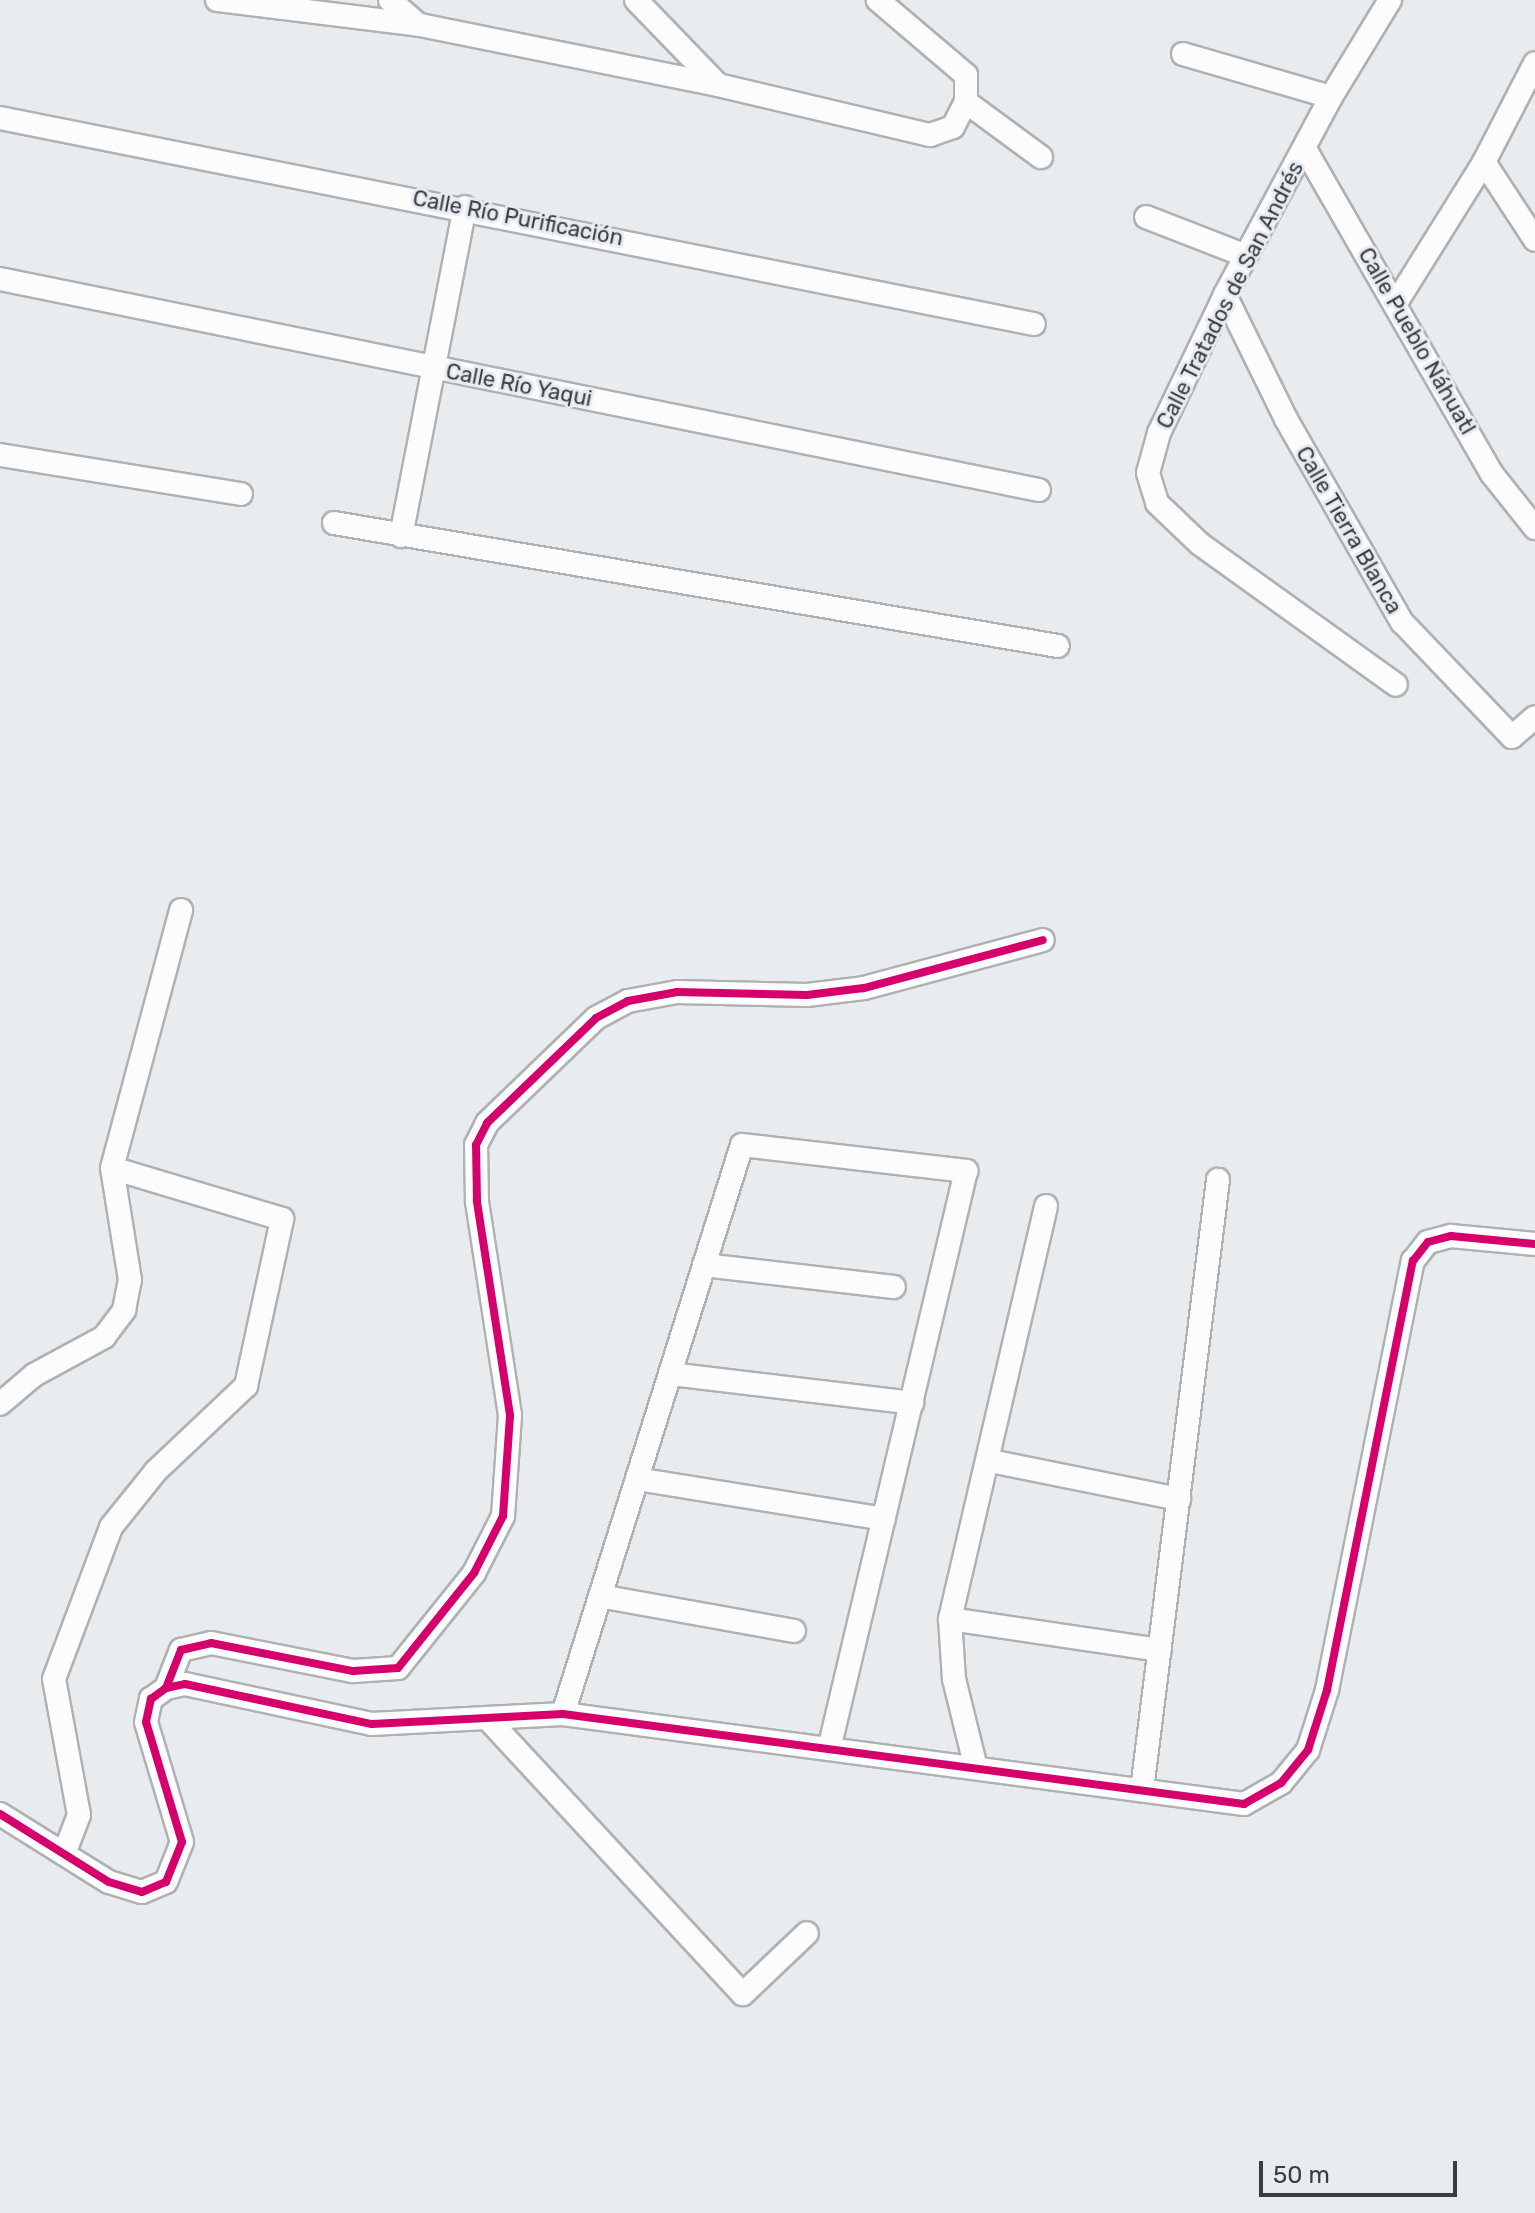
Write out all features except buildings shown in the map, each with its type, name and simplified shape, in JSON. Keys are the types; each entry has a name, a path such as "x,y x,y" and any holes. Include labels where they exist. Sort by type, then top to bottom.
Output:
{"street":[{"path":"217,0 420,25 718,85 930,135 953,127 966,102 966,75 878,0"},
{"path":"390,0 420,25"},
{"path":"636,0 718,85"},
{"name":"Calle Tratados de San Andrés","path":"1390,0 1331,97 1225,295 1159,433 1148,473 1157,503 1200,544 1396,685"},
{"path":"1183,54 1331,97"},
{"path":"1396,303 1484,162 1535,63"},
{"path":"966,102 1041,157"},
{"name":"Calle Río Purificación","path":"0,118 465,207 1034,324"},
{"name":"Calle Pueblo Náhuatl","path":"1305,149 1492,474 1535,528"},
{"path":"1484,162 1535,240"},
{"path":"401,536 465,207"},
{"path":"1146,217 1246,256"},
{"name":"Calle Río Yaqui","path":"0,279 1039,490"},
{"name":"Calle Tierra Blanca","path":"1225,295 1286,419 1402,622 1512,737 1535,717"},
{"path":"0,455 241,494"},
{"path":"334,523 1058,646"},
{"path":"0,1404 34,1375 104,1337 124,1310 130,1280 112,1168 181,910"},
{"path":"166,1688 181,1650 211,1643 353,1671 398,1668 474,1573 503,1516 510,1415 477,1201 476,1145 487,1123 596,1018 628,1001 677,992 807,995 864,988 1043,940"},
{"path":"563,1714 742,1145 966,1171 829,1749"},
{"path":"64,1854 79,1815 54,1679 111,1527 156,1471 246,1386 282,1219 112,1168"},
{"path":"1142,1790 1218,1180"},
{"path":"976,1768 954,1679 950,1619 990,1461 1046,1206"},
{"path":"0,1814 109,1882 142,1892 166,1882 182,1842 146,1722 151,1699 166,1688 185,1684 372,1724 563,1714 1244,1804 1281,1783 1308,1750 1327,1690 1413,1261 1428,1242 1451,1236 1535,1244"},
{"path":"704,1265 894,1287"},
{"path":"670,1374 912,1403"},
{"path":"990,1461 1179,1499"},
{"path":"637,1479 884,1519"},
{"path":"600,1596 794,1631"},
{"path":"950,1619 1160,1650"},
{"path":"487,1718 743,1994 807,1933"}],"cycle path":[{"path":"166,1688 181,1650 211,1643 353,1671 398,1668 474,1573 503,1516 510,1415 477,1201 476,1145 487,1123 596,1018 628,1001 677,992 807,995 864,988 1043,940"},
{"path":"0,1814 109,1882 142,1892 166,1882 182,1842 146,1722 151,1699 166,1688 185,1684 372,1724 563,1714 1244,1804 1281,1783 1308,1750 1327,1690 1413,1261 1428,1242 1451,1236 1535,1244"}]}
